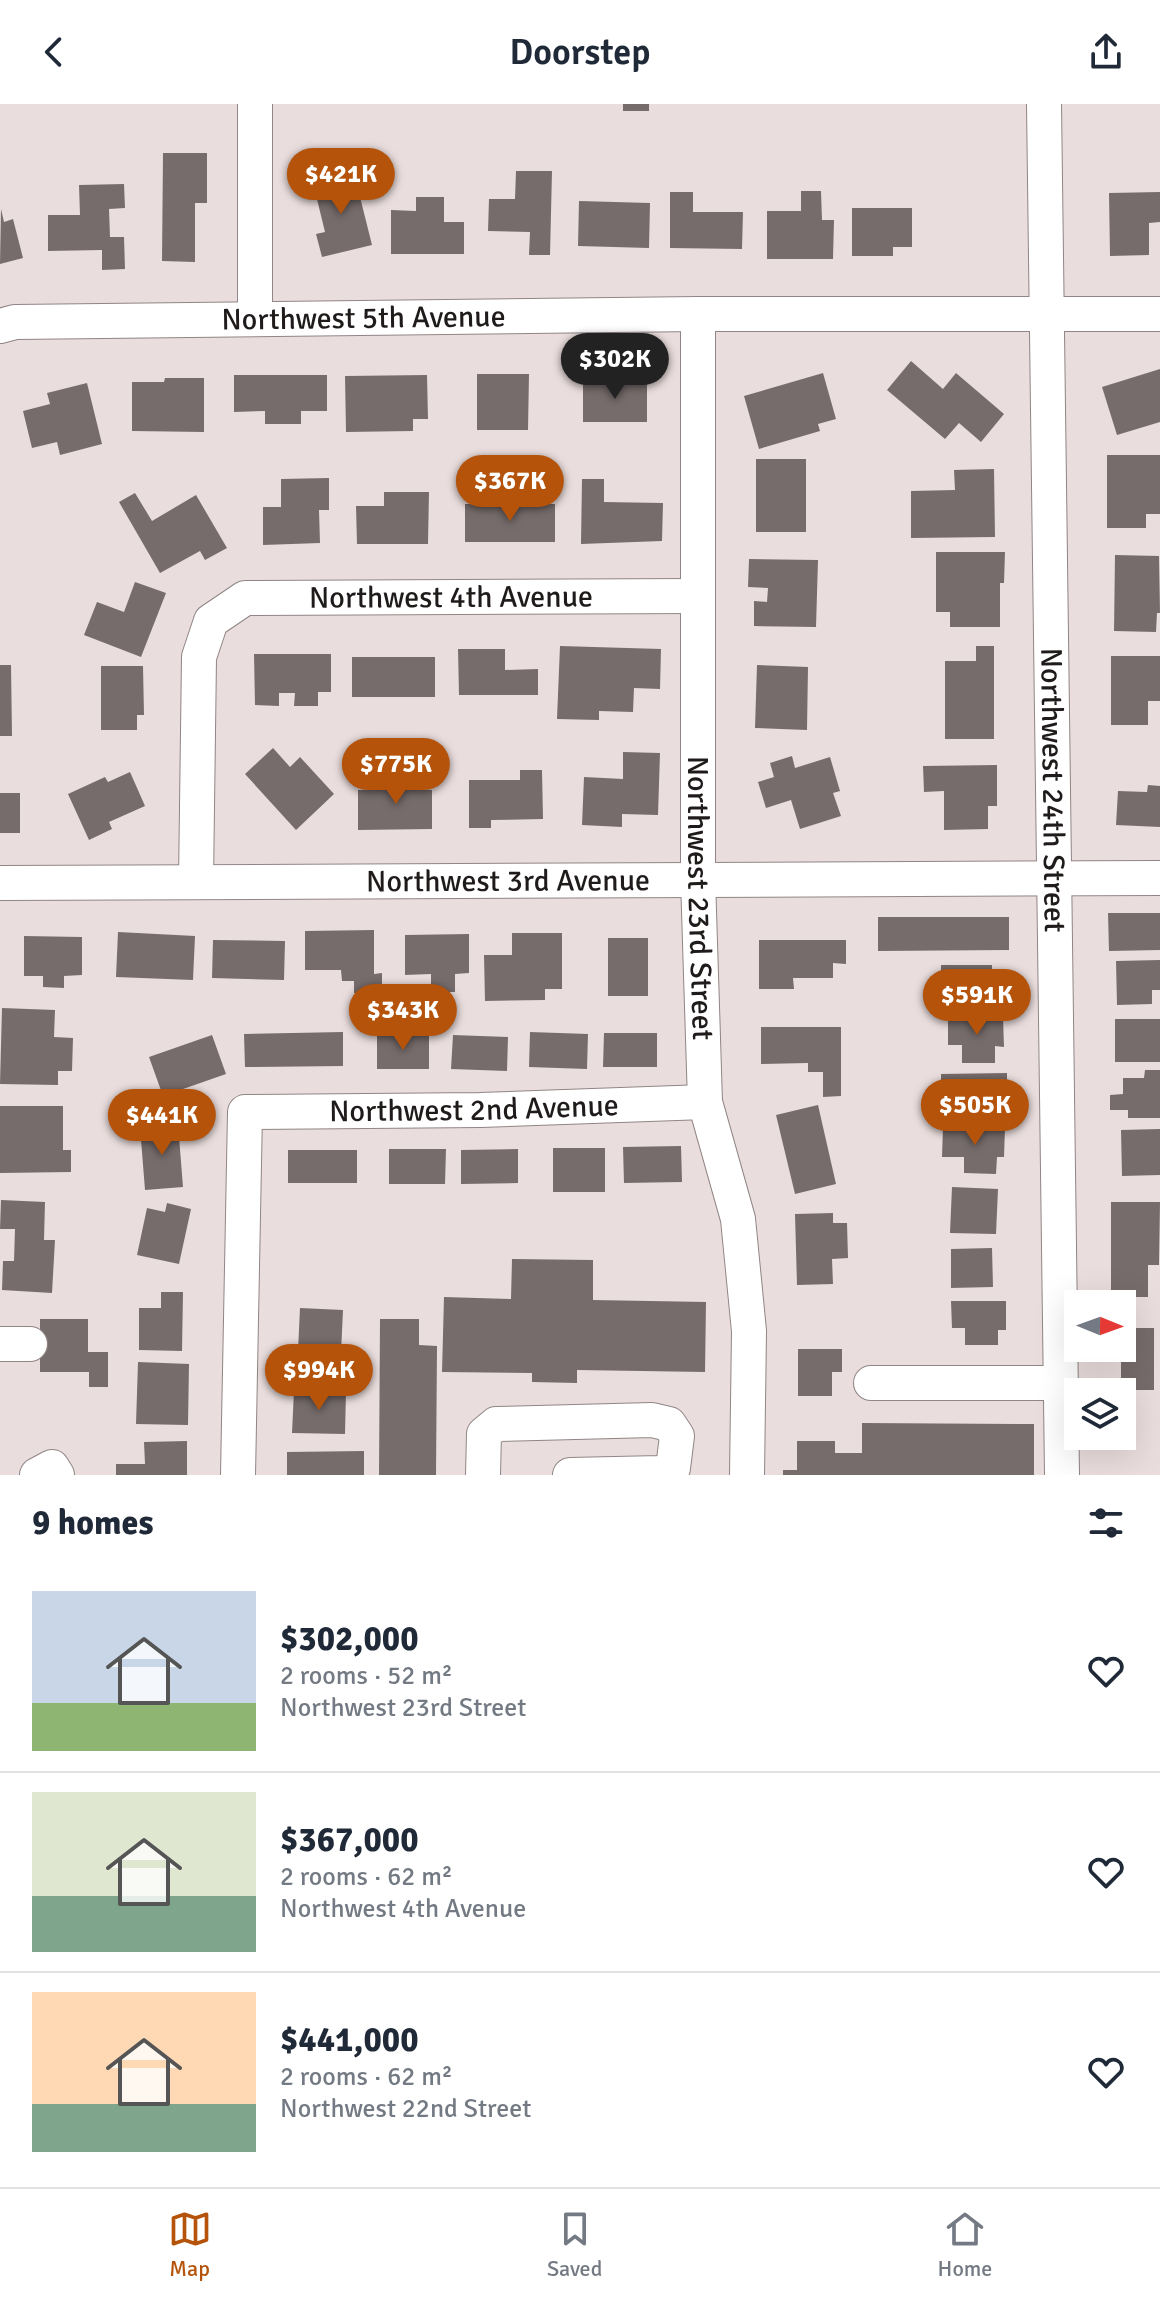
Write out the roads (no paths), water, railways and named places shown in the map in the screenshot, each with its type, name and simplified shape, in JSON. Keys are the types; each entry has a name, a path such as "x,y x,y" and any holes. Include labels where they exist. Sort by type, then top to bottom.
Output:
{"street":[{"path":"255,104 255,318"},
{"name":"Northwest 24th Street","path":"1044,104 1062,1475"},
{"name":"Northwest 23rd Street","path":"698,314 698,879 705,1102 738,1219 749,1331 747,1475"},
{"name":"Northwest 5th Avenue","path":"0,326 15,322 255,318 1160,314"},
{"name":"Northwest 4th Avenue","path":"196,882 199,657 211,621 245,598 697,596"},
{"name":"Northwest 3rd Avenue","path":"0,883 1160,878"},
{"name":"Northwest 2nd Avenue","path":"238,1475 245,1112 480,1110 705,1102"},
{"path":"871,1383 1061,1383"},
{"path":"483,1475 484,1434 496,1424 652,1420 669,1424 677,1436 673,1468 660,1473 570,1475"},
{"path":"37,1475 52,1467 57,1475"}]}
